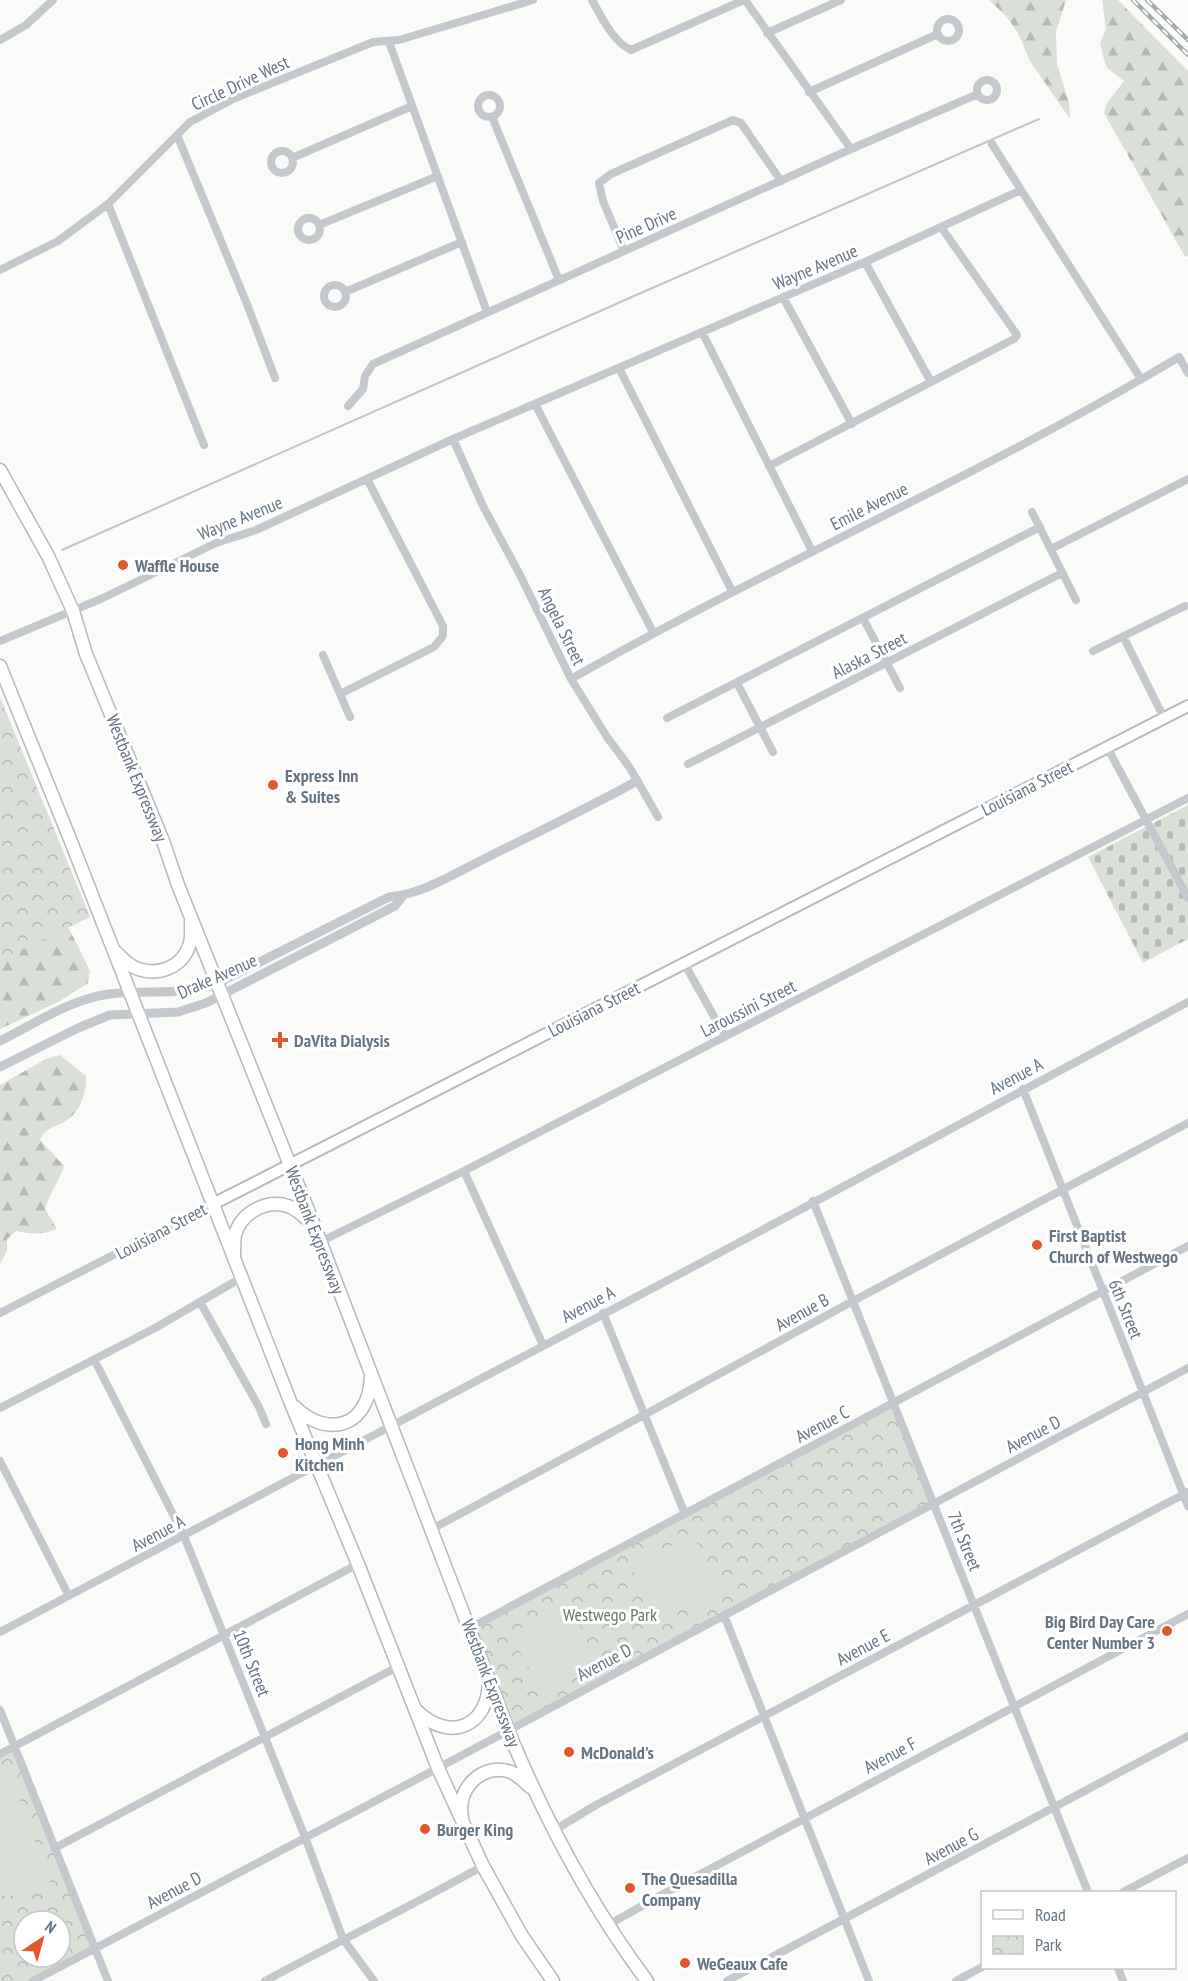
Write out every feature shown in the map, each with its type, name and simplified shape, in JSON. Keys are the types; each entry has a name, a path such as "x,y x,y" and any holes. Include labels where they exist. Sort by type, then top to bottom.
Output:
{"highway":[{"name":"Westbank Expressway","path":"0,470 48,556 73,610 86,654 392,1424 507,1730 553,1831 608,1925 647,1981"},
{"path":"0,666 241,1278 358,1564 438,1768 466,1834 483,1866 522,1936 553,1981"},
{"path":"112,949 127,963 139,969 151,971 172,967 186,954 190,944 192,916"},
{"path":"234,1258 236,1235 240,1226 246,1217 260,1207 269,1204 290,1207 314,1225"},
{"path":"290,1401 303,1415 324,1425 344,1422 354,1417 366,1401 371,1373"},
{"path":"414,1708 435,1725 445,1728 465,1726 483,1709 488,1695 489,1678"},
{"path":"466,1834 461,1801 464,1792 482,1773 499,1770 512,1772 533,1790"}],"main road":[{"name":"Louisiana Street","path":"213,1204 1188,706"}],"street":[{"path":"0,40 26,26 53,0"},
{"name":"Circle Drive West","path":"0,270 57,241 108,204 190,122 233,99 373,42 399,40 514,3 533,0"},
{"path":"592,0 610,30 624,46 631,50 744,0 851,149"},
{"path":"767,33 841,0"},
{"path":"809,92 938,34"},
{"path":"388,42 487,312"},
{"name":"Pine Drive","path":"348,406 363,389 365,376 373,364 978,94"},
{"path":"292,158 412,106"},
{"path":"492,117 559,280"},
{"path":"624,251 598,183 612,174 733,120 741,123 781,181"},
{"path":"177,135 248,304 275,378"},
{"path":"992,144 1141,379"},
{"path":"319,225 438,176"},
{"name":"Wayne Avenue","path":"0,642 216,543 256,530 453,439 865,262 1021,190"},
{"path":"108,204 204,445"},
{"path":"769,466 1014,339 1017,335 941,226"},
{"path":"345,292 462,242"},
{"path":"865,262 931,382"},
{"path":"783,297 852,424"},
{"path":"702,332 812,551"},
{"name":"Emile Avenue","path":"571,679 653,632 732,591 1003,455 1179,357 1188,373"},
{"path":"619,368 732,591"},
{"path":"535,404 653,632"},
{"name":"Angela Street","path":"453,439 483,506 571,679 637,781 657,817"},
{"path":"340,693 434,648 443,636 443,626 367,479"},
{"path":"1051,549 1188,479"},
{"path":"1032,512 1076,600"},
{"path":"667,718 1040,527"},
{"name":"Alaska Street","path":"688,764 1062,573"},
{"path":"1093,651 1185,606"},
{"path":"863,618 900,688"},
{"path":"1124,636 1164,718"},
{"path":"323,655 350,717"},
{"path":"737,683 773,752"},
{"path":"1107,747 1188,898"},
{"name":"Drake Avenue","path":"0,1041 89,998 110,994 192,990 218,983 389,897 403,896 435,884 574,816 637,781"},
{"name":"Laroussini Street","path":"320,1242 464,1171 1188,798"},
{"name":"Drake Avenue","path":"0,1067 95,1020 110,1015 178,1012 193,1009 395,906 403,896"},
{"path":"684,963 725,1036"},
{"name":"Avenue A","path":"0,1632 710,1258 1188,1002"},
{"name":"6th Street","path":"1023,1089 1143,1392 1186,1493 1188,1506"},
{"name":"Avenue B","path":"432,1528 1188,1123"},
{"path":"464,1171 543,1345"},
{"name":"7th Street","path":"813,1201 1087,1891"},
{"name":"Louisiana Street","path":"0,1313 213,1204"},
{"name":"Avenue C","path":"470,1628 1188,1246"},
{"path":"0,1408 155,1328 241,1278"},
{"path":"200,1302 259,1407 266,1425"},
{"path":"603,1313 685,1514"},
{"name":"10th Street","path":"94,1359 184,1536 305,1837 343,1939 374,1981"},
{"name":"Avenue D","path":"33,1981 1188,1368"},
{"path":"0,1461 69,1596"},
{"name":"Avenue E","path":"553,1831 596,1805 1186,1493"},
{"path":"0,1754 358,1564"},
{"name":"Avenue F","path":"608,1925 1188,1614"},
{"path":"724,1615 869,1981"},
{"path":"55,1848 397,1667"},
{"path":"0,1710 108,1981"},
{"name":"Avenue G","path":"726,1981 1188,1736"},
{"path":"1127,1891 1188,1858"},
{"path":"265,1981 343,1939 412,1906 483,1866"},
{"path":"956,1981 981,1968"}],"green space":[{"path":"989,0 1066,0 1056,32 1057,64 1069,103 1070,119 1030,61 1018,33 1006,16"},
{"path":"1102,0 1118,0 1188,71 1188,257 1184,255 1104,113 1107,103 1124,81 1107,68 1103,56 1100,43 1106,29"},
{"path":"0,697 90,917 0,960"},
{"path":"0,751 55,900 90,971 88,983 58,1002 0,1029"},
{"path":"1188,805 1188,939 1143,963 1088,857"},
{"path":"60,1055 86,1076 86,1082 82,1100 76,1111 67,1120 48,1130 40,1140 64,1166 45,1209 57,1229 36,1233 16,1231 7,1239 7,1251 0,1264 0,1085 46,1059"},
{"name":"Westwego Park","path":"893,1403 933,1503 507,1730 470,1628"},
{"path":"692,1534 725,1591 688,1608 667,1606 645,1591 631,1568"},
{"path":"564,1603 577,1617 585,1637 585,1658 574,1673 541,1692 511,1634"},
{"path":"15,1747 95,1949 72,1961 72,1909 12,1909 12,1969 56,1969 33,1981 0,1981 0,1754"},
{"path":"5,1778 14,1783 51,1886 14,1896 0,1896 0,1780"}],"waterway":[{"path":"62,550 1039,119"}],"railway":[{"path":"1133,0 1188,55"},
{"path":"1147,0 1188,40"}],"place":[{"name":"Waffle House","path":"123,565"},
{"name":"Express Inn & Suites","path":"273,785"},
{"name":"DaVita Dialysis","path":"280,1040"},
{"name":"First Baptist Church of Westwego","path":"1037,1245"},
{"name":"Hong Minh Kitchen","path":"283,1453"},
{"name":"Big Bird Day Care Center Number 3","path":"1167,1631"},
{"name":"McDonald's","path":"569,1752"},
{"name":"Burger King","path":"425,1829"},
{"name":"The Quesadilla Company","path":"630,1888"},
{"name":"WeGeaux Cafe","path":"685,1963"}]}
